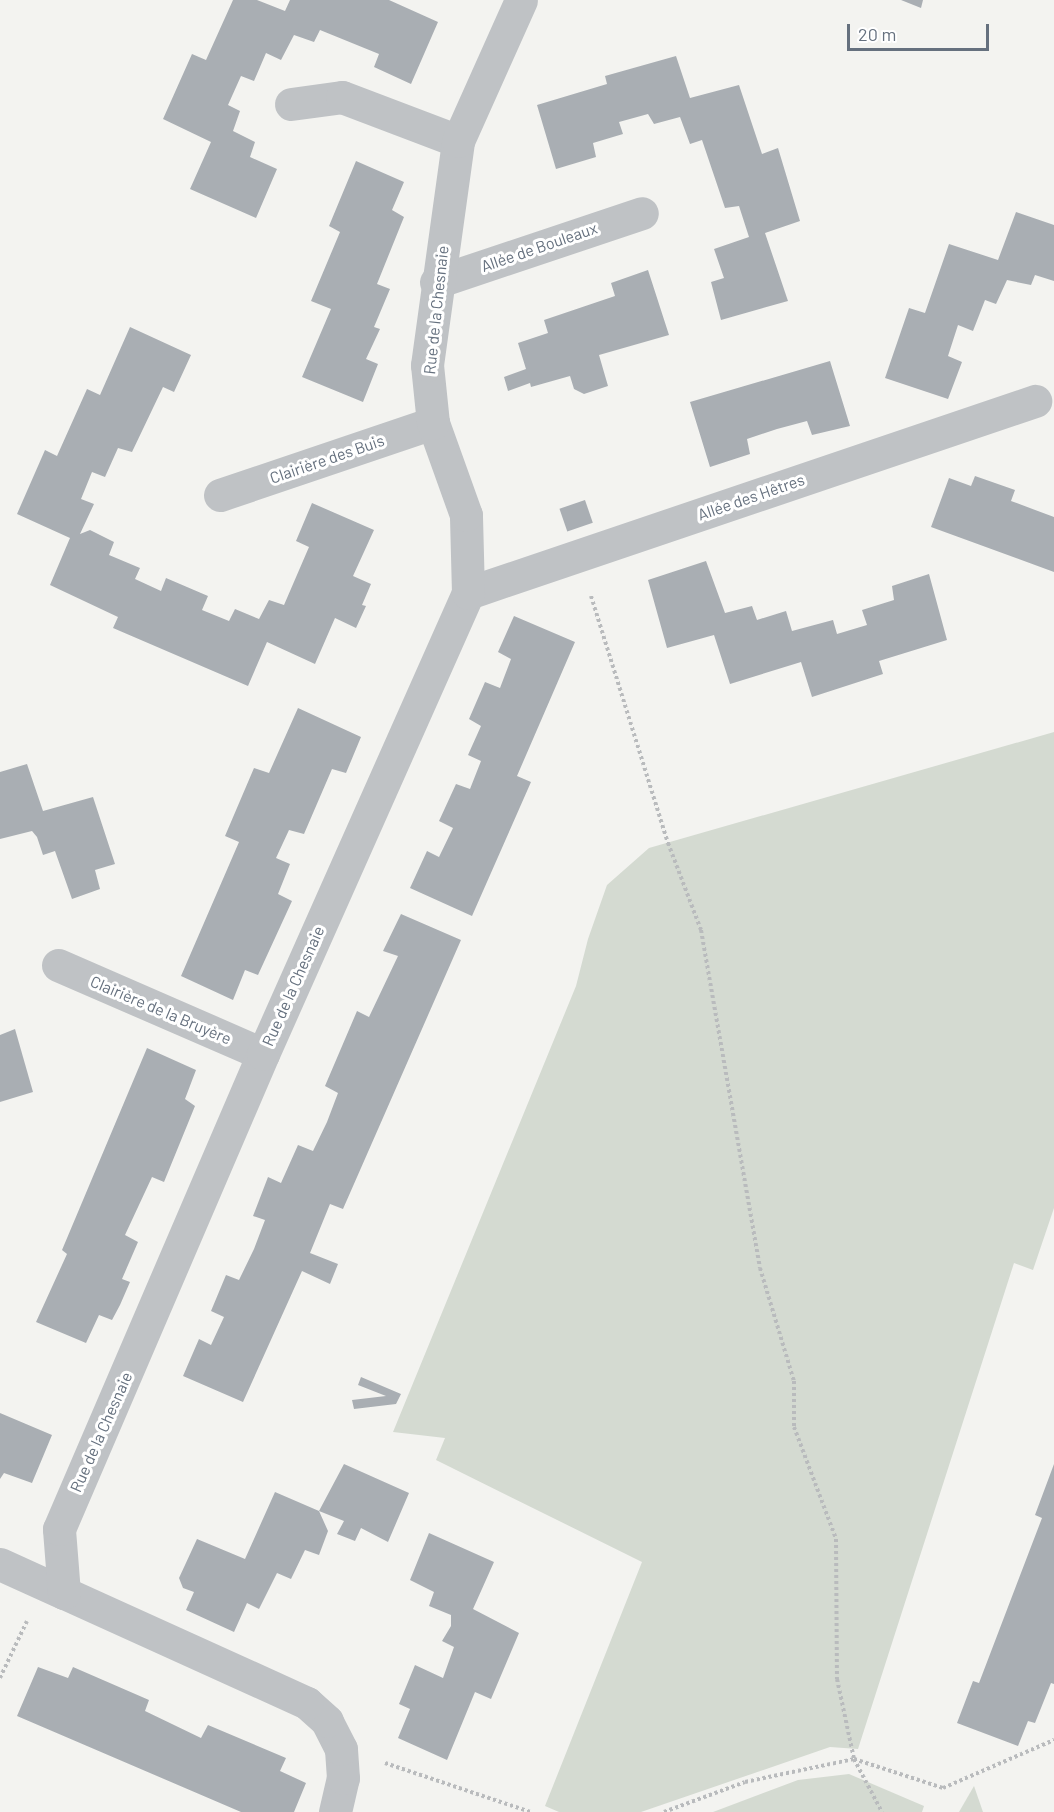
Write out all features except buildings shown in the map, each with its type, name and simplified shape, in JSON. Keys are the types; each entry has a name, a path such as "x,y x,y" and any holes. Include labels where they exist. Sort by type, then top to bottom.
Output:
{"street":[{"name":"Rue de la Chesnaie","path":"64,1593 58,1529 263,1054 468,593 466,515 433,423 427,365 436,282 458,141 521,0"},
{"path":"291,104 342,97 458,141"},
{"name":"Allée de Bouleaux","path":"436,282 642,213"},
{"name":"Allée des Hêtres","path":"468,593 1035,401"},
{"name":"Clairière des Buis","path":"220,495 433,423"},
{"name":"Clairière de la Bruyère","path":"58,965 263,1054"},
{"path":"0,1564 307,1703 327,1721 341,1749 343,1778 335,1812"}],"path":[{"path":"579,556 668,843 700,930 760,1268 794,1381 794,1427 836,1539 837,1679 854,1759 882,1812"},
{"path":"0,1678 24,1623 64,1593"},
{"path":"664,1812 745,1782 854,1759 943,1788 1054,1740"},
{"path":"341,1749 531,1812"}],"shaded area":[{"path":"1054,732 1054,1208 1033,1270 1014,1263 858,1749 830,1747 641,1812 559,1812 545,1806 642,1562 436,1460 445,1438 393,1432 576,986 588,939 607,885 649,848"},
{"path":"849,1774 924,1806 922,1812 713,1812 798,1780"},
{"path":"974,1786 983,1812 959,1812"}]}
